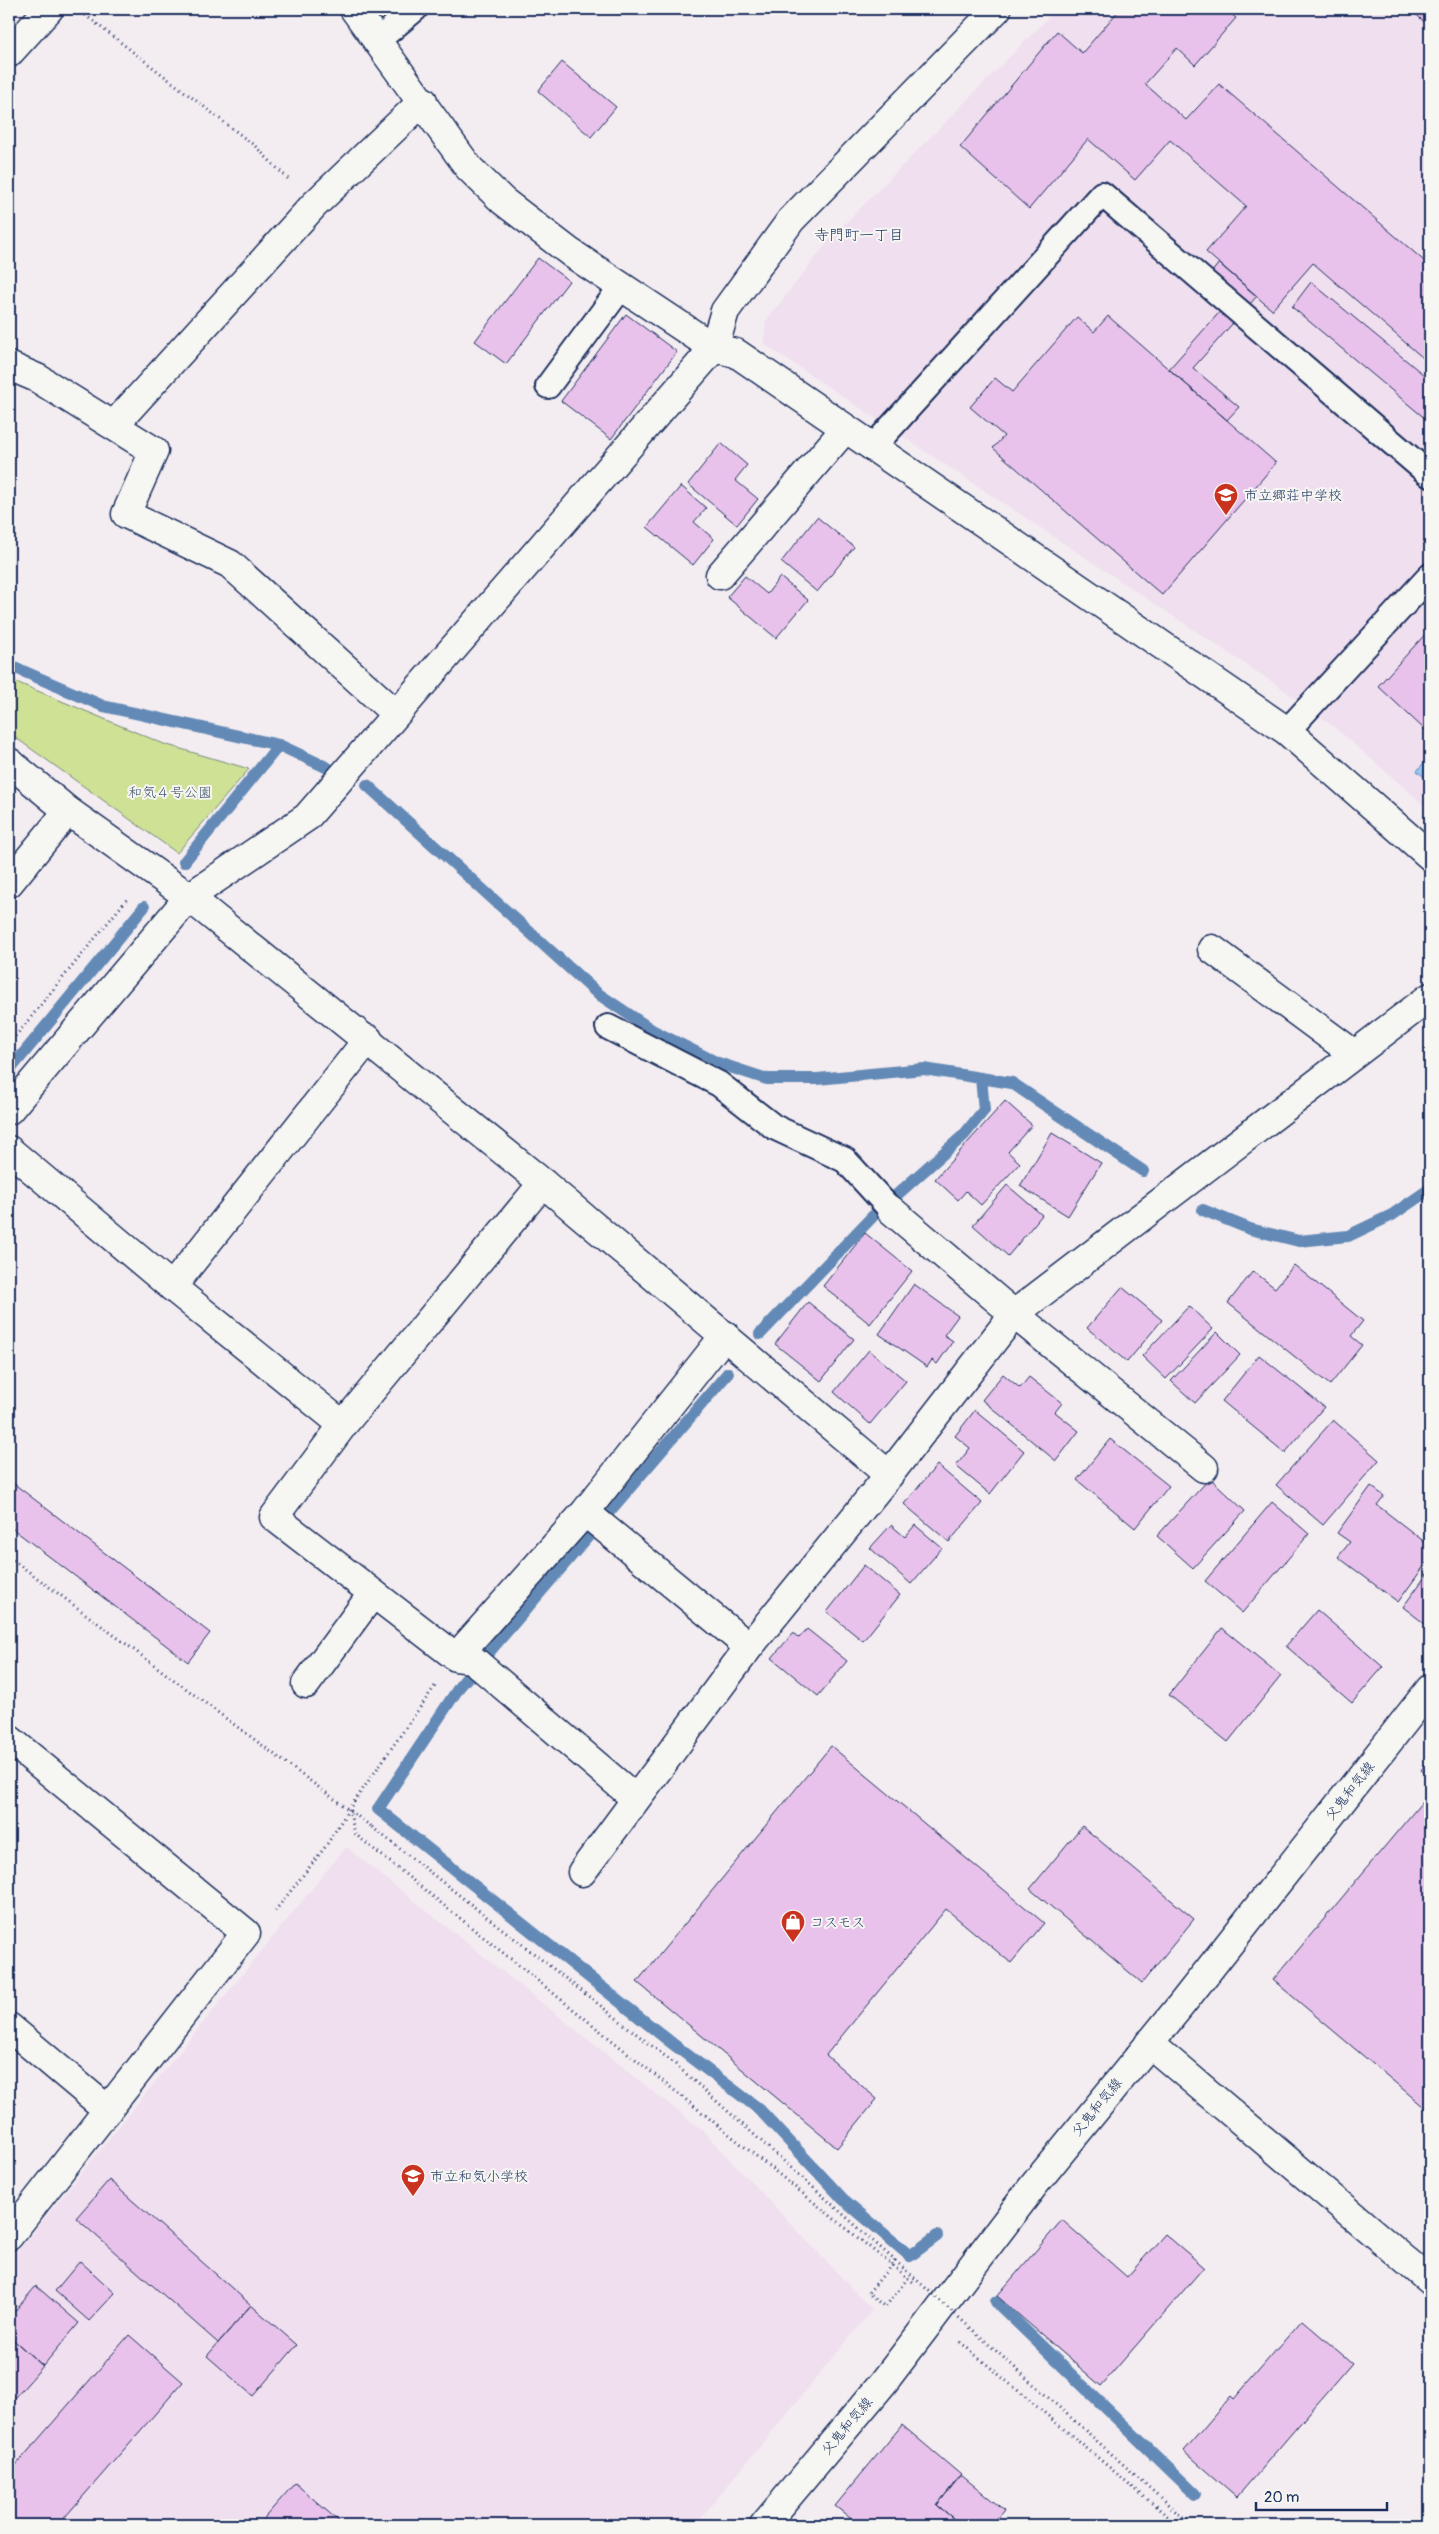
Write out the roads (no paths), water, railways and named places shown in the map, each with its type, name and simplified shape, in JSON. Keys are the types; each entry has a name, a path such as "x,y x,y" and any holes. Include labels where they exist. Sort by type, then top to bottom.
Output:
{"street":[{"path":"9,53 49,9"},
{"path":"354,9 423,101 470,168 503,201 571,253 714,348 736,353 1287,731 1430,856"},
{"path":"9,1110 189,897 307,817 714,348 725,311 791,220 997,9"},
{"path":"114,425 314,205 423,101"},
{"path":"9,366 38,378 154,450 126,514 230,564 396,714"},
{"path":"720,575 845,429"},
{"path":"9,762 68,811 189,897 368,1039 725,1335 889,1475"},
{"path":"9,883 68,811"},
{"path":"1212,949 1354,1054"},
{"path":"582,1872 749,1647 889,1475 1014,1314 1430,998"},
{"path":"172,1287 368,1039"},
{"path":"9,1150 172,1287 343,1425"},
{"path":"543,1183 343,1425 274,1517 373,1593 471,1662 636,1799"},
{"path":"885,1205 1014,1314 1204,1468"},
{"path":"471,1662 596,1521 725,1335"},
{"path":"596,1521 749,1647"},
{"path":"306,1684 373,1593"},
{"name":"父鬼和気線","path":"764,2525 883,2383 1034,2185 1430,1689"},
{"path":"9,1739 246,1933 9,2236"},
{"path":"9,2027 108,2110"},
{"path":"1149,2043 1430,2281"}],"lane":[{"path":"378,40 416,9"},
{"path":"872,448 1102,194 1430,475"},
{"path":"548,386 622,286"},
{"path":"1287,731 1430,576"},
{"path":"608,1027 719,1084 774,1127 844,1160 885,1205"}],"water":[{"path":"1430,755 1430,782 1417,771"}],"waterway":[{"path":"9,665 103,706 279,745 328,768"},
{"path":"184,862 279,745"},
{"path":"367,785 597,993 652,1030 718,1063 767,1079 817,1079 924,1069 1012,1083 1143,1171"},
{"path":"9,1071 144,907"},
{"path":"760,1334 873,1216 964,1135 984,1110 981,1078"},
{"path":"1203,1210 1250,1229 1299,1241 1348,1236 1392,1215 1430,1189"},
{"path":"728,1373 460,1686 378,1809 673,2044 759,2109 843,2199 910,2256 937,2236"},
{"path":"996,2302 1195,2494"}],"place":[{"name":"市立郷荘中学校","path":"1226,516"},
{"name":"コスモス","path":"793,1943"},
{"name":"市立和気小学校","path":"413,2197"}],"district":[{"name":"寺門町一丁目","path":"859,235"}],"park label":[{"name":"和気４号公園","path":"170,792"}]}
